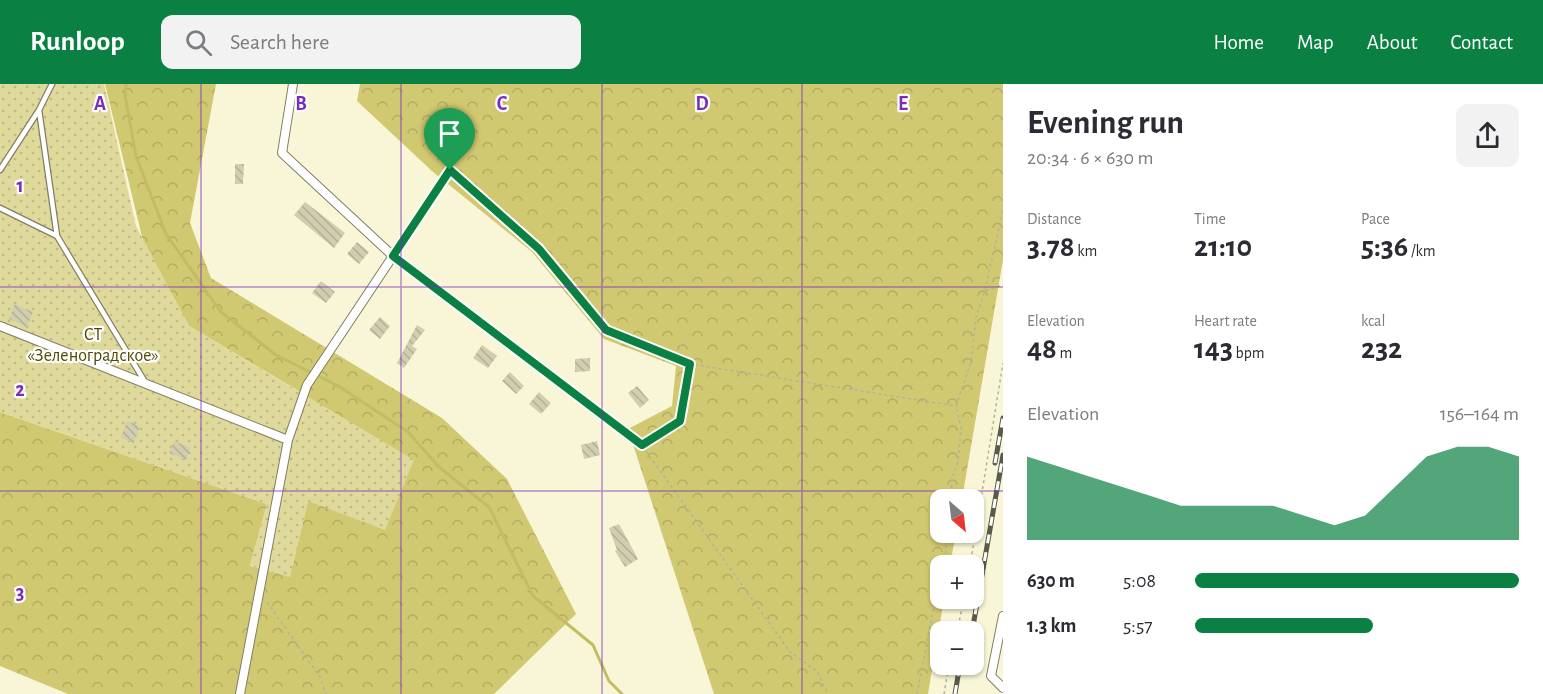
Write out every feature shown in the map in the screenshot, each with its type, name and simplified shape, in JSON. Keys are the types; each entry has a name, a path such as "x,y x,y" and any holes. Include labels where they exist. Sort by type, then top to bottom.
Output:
{"street":[{"path":"293,84 282,153 393,256 642,445"},
{"path":"240,694 288,440 307,385 393,256"},
{"path":"0,326 288,440"},
{"path":"1003,616 991,676 1003,688"}],"lane":[{"path":"0,170 39,110 52,84"},
{"path":"39,110 57,236 146,383"},
{"path":"0,208 57,236"}],"path":[{"path":"393,256 450,170 539,249 606,330 690,364 956,406"},
{"path":"952,489 952,479 958,462 961,428 956,406 971,362 976,317 985,291 1003,210"},
{"path":"985,291 1003,285"},
{"path":"972,555 1003,363"},
{"path":"690,364 680,421 642,445 790,652 817,671 828,694"},
{"path":"259,592 320,677 326,694"},
{"path":"918,694 934,609"},
{"path":"944,694 947,675"}],"green space":[{"name":"СТ «Зеленоградское»","path":"0,84 104,84 136,226 189,326 414,460 385,530 308,501 290,577 250,566 267,504 0,412"},
{"path":"105,84 216,84 190,223 211,278 442,418 507,479 576,614 494,694 68,694 0,666 0,412 267,504 250,566 290,576 308,501 307,396 189,326 143,241"},
{"path":"360,84 1003,84 1003,260 964,489 930,489 930,543 954,543 952,555 930,555 930,609 942,609 940,621 930,621 931,675 928,694 714,694 628,429 672,406 676,366 604,339 532,252 432,171 357,101"}],"building":[{"path":"235,164 244,164 243,184 235,184"},
{"path":"305,202 345,233 334,248 294,215"},
{"path":"357,242 369,252 359,264 347,254"},
{"path":"321,281 335,292 326,303 312,293"},
{"path":"15,304 33,312 27,327 9,319"},
{"path":"380,317 390,326 380,339 369,330"},
{"path":"417,325 425,330 412,346 417,349 404,368 397,363"},
{"path":"482,345 497,356 488,368 473,358"},
{"path":"590,358 590,371 575,372 575,359"},
{"path":"510,372 524,386 516,394 502,381"},
{"path":"637,386 649,400 640,408 628,393"},
{"path":"539,392 551,403 541,414 529,404"},
{"path":"127,421 140,426 134,443 121,438"},
{"path":"174,441 191,448 186,460 169,453"},
{"path":"597,441 600,455 584,459 581,445"},
{"path":"619,524 638,559 625,567 615,551 617,550 609,528"}],"waterway":[{"path":"126,84 125,96 136,156 166,234 221,312 276,355 340,387 408,432 439,467 489,507 533,596 593,645 609,681 622,694"}],"railway":[{"path":"995,463 1003,418"},
{"path":"974,621 1003,455"},
{"path":"955,694 958,675"}],"route":[{"path":"450,170 539,249 606,330 690,364 680,421 642,445 393,256 450,170"}]}
